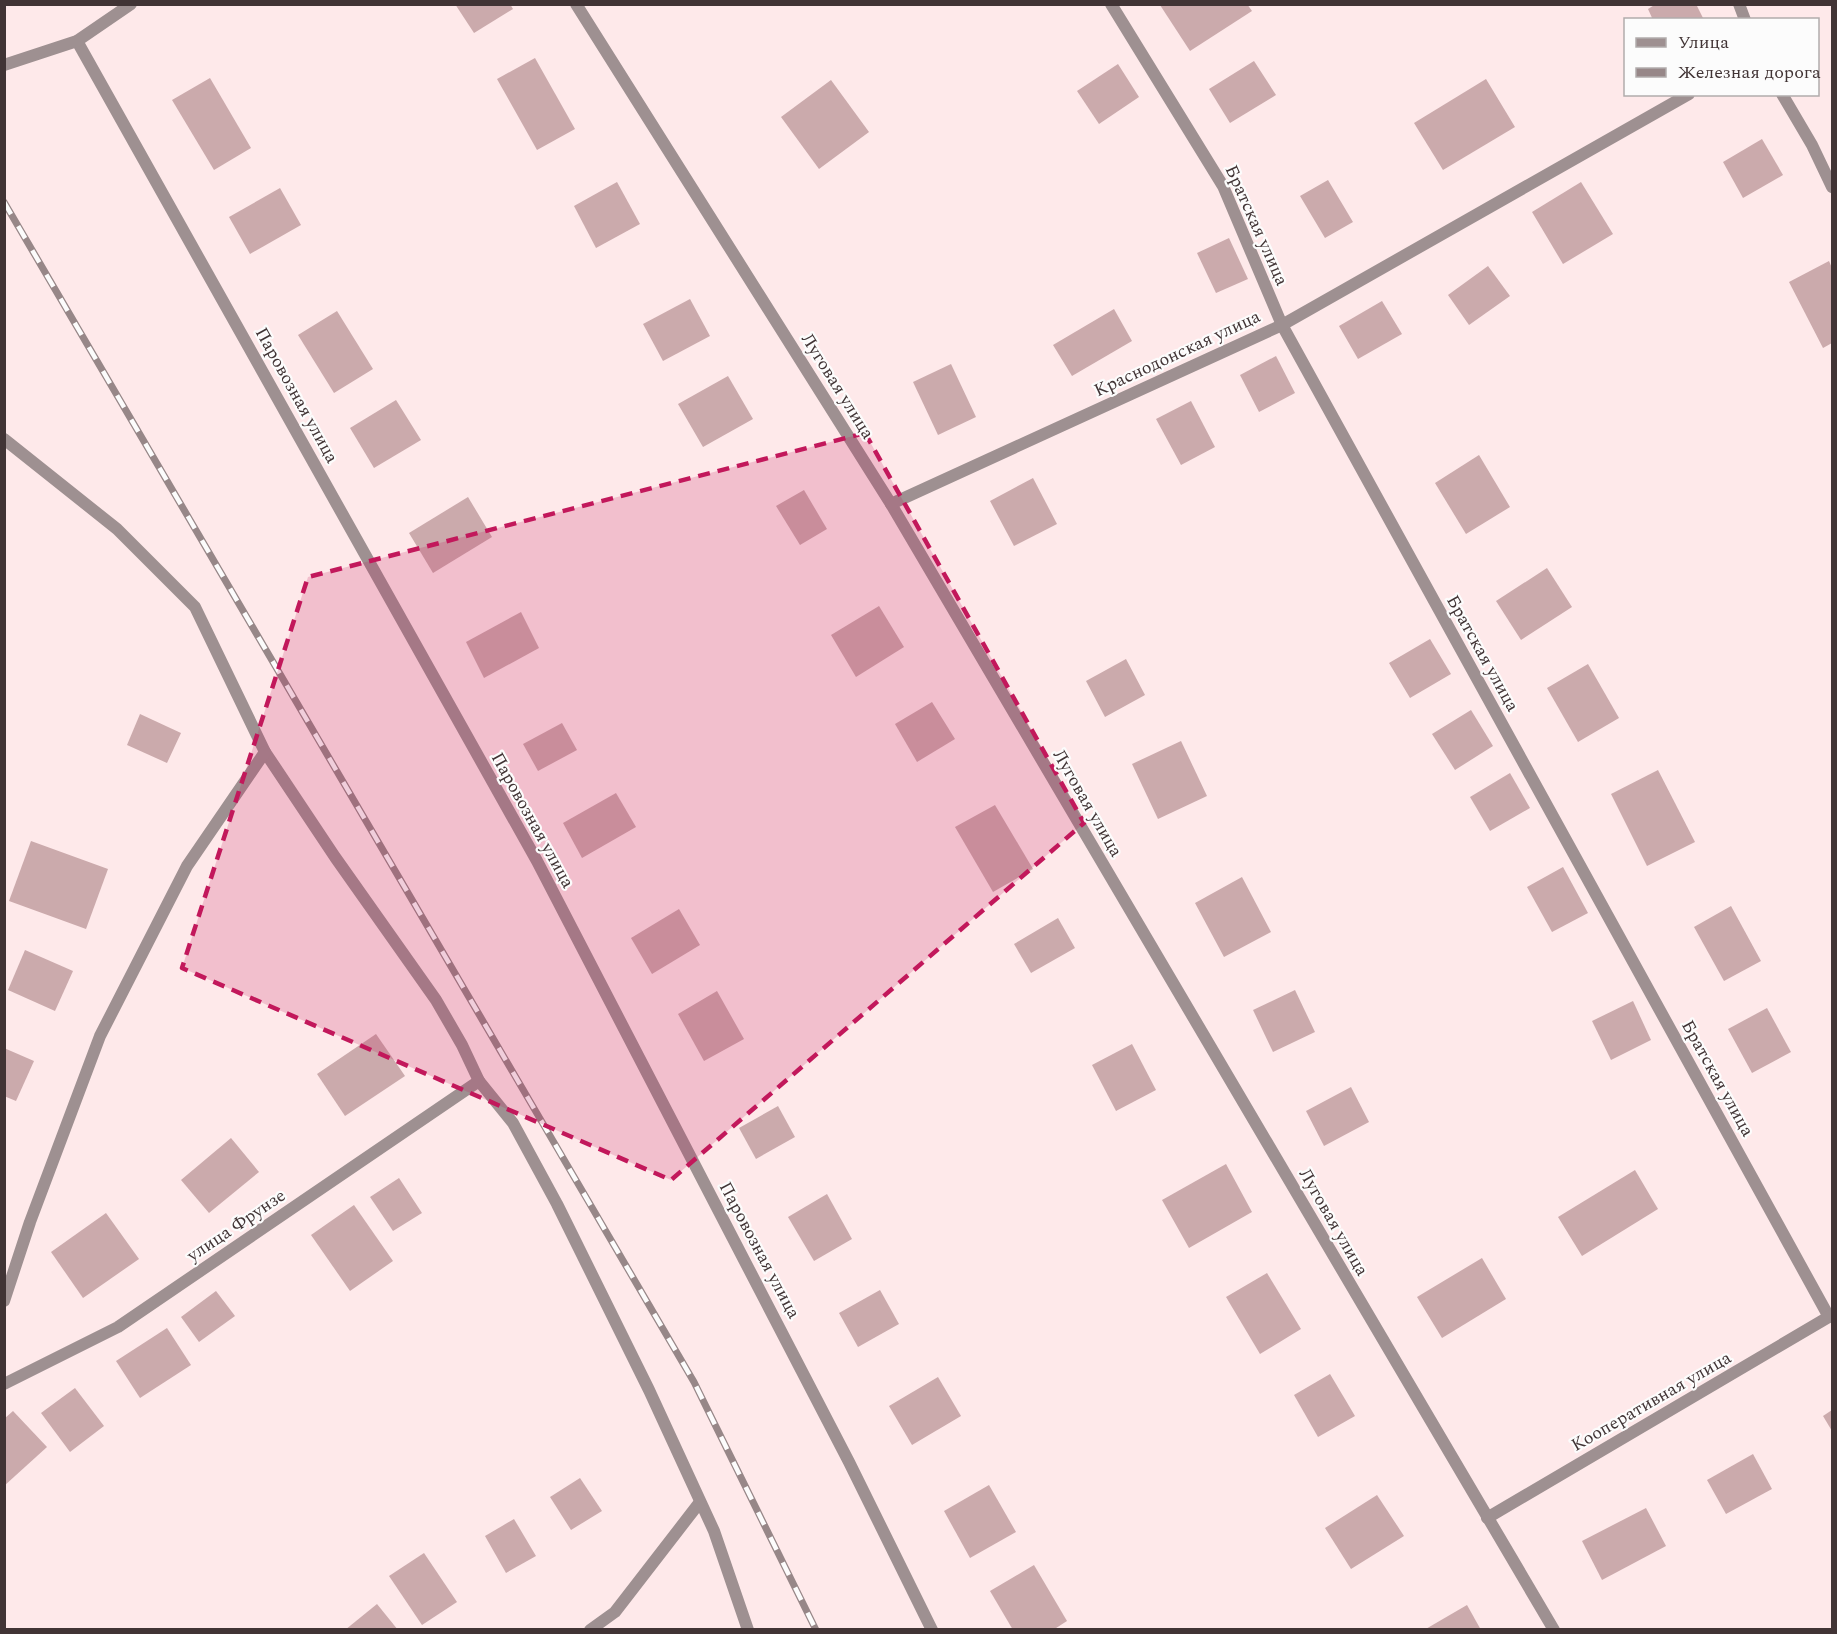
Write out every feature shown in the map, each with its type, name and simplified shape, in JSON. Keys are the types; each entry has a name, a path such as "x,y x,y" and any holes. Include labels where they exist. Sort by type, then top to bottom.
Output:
{"street":[{"path":"4,65 77,41 131,4"},
{"name":"Луговая улица","path":"576,4 891,504 1554,1629"},
{"name":"Братская улица","path":"1111,4 1223,186 1282,325 1831,1316"},
{"name":"Паровозная улица","path":"77,41 537,861 849,1462 932,1629"},
{"name":"Краснодонская улица","path":"891,504 1282,325 1685,96"},
{"path":"1783,96 1833,187"},
{"path":"4,439 117,529 195,607 265,752 335,857 436,1000 462,1045 479,1081 513,1123 557,1204 649,1390 714,1532 747,1629"},
{"path":"4,1301 30,1221 100,1036 187,866 265,752"},
{"name":"улица Фрунзе","path":"4,1384 118,1327 479,1081"},
{"name":"Кооперативная улица","path":"1487,1518 1831,1316"},
{"path":"590,1629 615,1612 700,1502"}],"highlighted area":[{"path":"865,433 1084,823 671,1180 182,968 308,577"}],"building":[{"path":"455,4 510,4 513,9 474,33"},
{"path":"1161,4 1247,4 1252,11 1190,51"},
{"path":"1656,4 1696,4 1703,18 1652,18 1648,9"},
{"path":"535,58 575,129 537,150 497,79"},
{"path":"1254,61 1276,95 1230,123 1209,89"},
{"path":"1118,64 1139,97 1099,124 1077,91"},
{"path":"210,78 251,148 214,170 172,100"},
{"path":"1486,79 1515,127 1443,170 1414,123"},
{"path":"831,80 869,132 819,169 781,117"},
{"path":"1762,139 1783,175 1743,198 1723,162"},
{"path":"1328,180 1353,222 1325,238 1300,196"},
{"path":"617,182 640,224 596,248 574,206"},
{"path":"1581,182 1613,234 1563,264 1532,212"},
{"path":"280,188 301,225 250,254 229,217"},
{"path":"1229,238 1248,279 1216,293 1197,253"},
{"path":"1829,261 1832,268 1832,343 1823,348 1789,282"},
{"path":"1488,266 1510,296 1469,325 1448,295"},
{"path":"690,299 710,336 663,361 643,324"},
{"path":"1382,301 1402,334 1358,359 1339,326"},
{"path":"1114,309 1132,341 1072,376 1053,345"},
{"path":"337,311 373,369 334,393 298,335"},
{"path":"1276,356 1295,393 1259,412 1240,375"},
{"path":"951,364 976,417 938,435 913,382"},
{"path":"728,376 753,419 703,447 678,404"},
{"path":"396,400 421,440 374,468 350,428"},
{"path":"1191,401 1215,447 1181,465 1156,419"},
{"path":"1479,455 1510,507 1466,534 1435,483"},
{"path":"1033,478 1057,524 1014,546 990,501"},
{"path":"804,490 827,529 800,545 776,506"},
{"path":"468,497 492,537 433,573 409,533"},
{"path":"1547,568 1572,607 1521,640 1496,601"},
{"path":"879,606 904,647 856,677 831,635"},
{"path":"521,612 539,648 484,678 466,642"},
{"path":"1430,639 1451,674 1410,698 1389,663"},
{"path":"1126,659 1145,695 1105,717 1086,681"},
{"path":"1588,664 1619,718 1578,742 1547,688"},
{"path":"932,702 955,739 917,762 895,724"},
{"path":"1471,710 1493,746 1455,770 1432,734"},
{"path":"140,714 181,733 167,763 127,745"},
{"path":"562,723 577,750 538,771 523,744"},
{"path":"1181,741 1207,796 1158,819 1132,764"},
{"path":"1658,770 1695,842 1647,866 1611,794"},
{"path":"1510,773 1530,808 1490,831 1470,797"},
{"path":"616,793 636,827 582,858 563,823"},
{"path":"995,805 1033,869 993,892 955,827"},
{"path":"31,841 108,869 86,929 9,901"},
{"path":"1563,867 1588,913 1552,932 1527,887"},
{"path":"1242,877 1271,932 1224,957 1195,903"},
{"path":"1731,906 1761,961 1724,981 1694,927"},
{"path":"679,909 700,945 652,974 631,938"},
{"path":"1058,918 1075,948 1031,973 1014,944"},
{"path":"25,950 73,971 55,1011 8,990"},
{"path":"1295,990 1315,1032 1273,1052 1253,1010"},
{"path":"717,991 744,1039 704,1061 678,1014"},
{"path":"1633,1001 1651,1040 1611,1060 1592,1021"},
{"path":"1767,1008 1791,1052 1752,1073 1728,1029"},
{"path":"376,1034 405,1076 345,1116 317,1074"},
{"path":"1132,1044 1156,1090 1116,1111 1092,1065"},
{"path":"4,1048 34,1061 16,1101 4,1096"},
{"path":"1351,1087 1369,1122 1324,1146 1306,1111"},
{"path":"778,1106 795,1137 756,1159 739,1128"},
{"path":"231,1138 259,1172 209,1213 181,1180"},
{"path":"1226,1164 1252,1212 1189,1248 1162,1200"},
{"path":"1635,1170 1658,1209 1582,1256 1558,1217"},
{"path":"399,1178 422,1213 393,1231 370,1197"},
{"path":"827,1194 852,1239 814,1261 788,1217"},
{"path":"354,1205 393,1261 350,1291 311,1235"},
{"path":"106,1213 139,1259 83,1298 51,1252"},
{"path":"1482,1258 1506,1299 1442,1338 1417,1297"},
{"path":"1267,1273 1301,1329 1260,1354 1226,1297"},
{"path":"880,1290 899,1324 858,1347 839,1313"},
{"path":"216,1291 235,1316 199,1342 181,1317"},
{"path":"167,1328 191,1365 140,1398 116,1361"},
{"path":"1330,1374 1355,1416 1318,1437 1294,1395"},
{"path":"938,1377 961,1416 912,1445 889,1406"},
{"path":"75,1388 104,1426 70,1452 41,1413"},
{"path":"1832,1410 1832,1431 1823,1416"},
{"path":"13,1411 47,1447 4,1486 4,1419"},
{"path":"1753,1454 1772,1489 1726,1514 1707,1480"},
{"path":"580,1478 602,1511 571,1530 550,1497"},
{"path":"989,1485 1016,1532 970,1558 944,1511"},
{"path":"1377,1495 1404,1536 1351,1569 1325,1528"},
{"path":"1646,1508 1666,1546 1602,1580 1582,1541"},
{"path":"514,1519 536,1556 506,1573 485,1536"},
{"path":"424,1553 457,1602 422,1625 389,1576"},
{"path":"1034,1565 1067,1621 1053,1630 1013,1630 990,1591"},
{"path":"377,1604 398,1630 345,1630"},
{"path":"1467,1605 1481,1630 1424,1630"}],"railway":[{"path":"4,202 694,1382 816,1630"}]}
